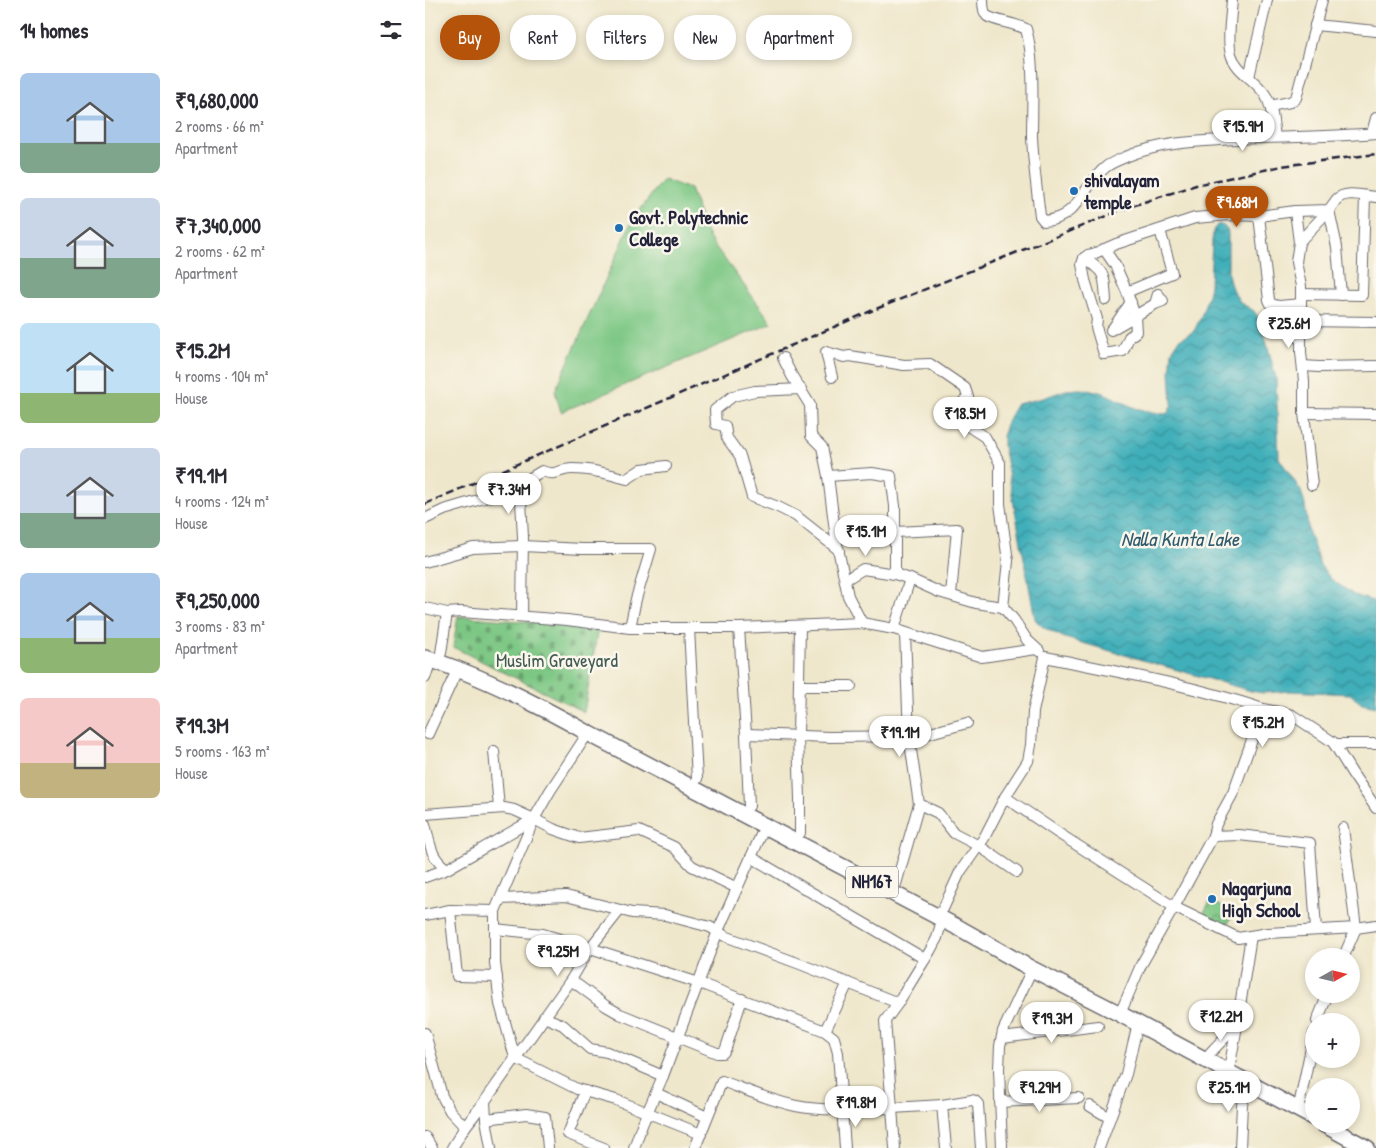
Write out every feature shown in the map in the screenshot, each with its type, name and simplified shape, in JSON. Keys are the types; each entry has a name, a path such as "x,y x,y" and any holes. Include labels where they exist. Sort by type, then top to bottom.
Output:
{"highway":[{"name":"NH167","path":"432,656 497,685 563,718 765,826 1038,961 1123,1009 1305,1104"},
{"name":"NH167","path":"432,656 498,677 749,806 897,884 943,914 961,929 1032,969 1123,1009 1138,1023 1305,1113"},
{"path":"1340,1133 1367,1148"},
{"path":"1355,1133 1376,1145"}],"street":[{"path":"983,0 987,16 1017,24 1025,29 1029,40 1033,139 1040,216 1044,221 1061,217 1073,208 1096,176 1108,165 1152,148 1188,142 1374,133 1376,118"},
{"path":"1232,0 1231,55 1237,66 1266,96 1270,106 1275,138"},
{"path":"1249,77 1267,0"},
{"path":"1270,106 1290,102 1296,98 1322,0"},
{"path":"1315,25 1376,31"},
{"path":"1259,216 1271,304 1279,306 1301,299 1362,295 1371,197 1349,195 1337,199 1299,242"},
{"path":"1104,249 1115,265 1129,297 1135,316 1136,332 1129,337 1123,350 1104,354 1082,264 1084,258 1088,255 1093,254 1104,249 1195,218 1230,215 1259,216 1295,211 1329,210"},
{"path":"1329,210 1337,247 1341,295"},
{"path":"1295,211 1299,242 1296,262 1301,286 1301,352 1304,413 1312,485"},
{"path":"1111,330 1129,297 1172,272 1160,230"},
{"path":"1084,258 1098,267 1104,276 1106,300"},
{"path":"1111,330 1155,304"},
{"path":"1302,321 1376,322"},
{"path":"1096,327 1122,332 1129,337"},
{"path":"832,376 827,352 844,357 850,356 904,365 930,364 965,388 968,397 960,405 957,419 985,438 1000,462 1000,504 1008,561 1003,607"},
{"path":"783,358 810,405 811,436 822,447 828,476 836,539 845,580 849,596 862,624"},
{"path":"1303,366 1376,366"},
{"path":"801,389 755,391 733,396 715,410 716,424 725,426 727,438 739,456 751,497 796,516 839,550"},
{"path":"1304,413 1376,414"},
{"path":"425,519 444,510 487,497 542,471 551,474 571,469 602,472 627,478 642,469 666,466"},
{"path":"828,476 872,473 891,476 895,506 895,574"},
{"path":"520,483 523,546 522,616"},
{"path":"895,532 957,529 951,595"},
{"path":"425,562 473,548 523,546 582,549 651,549 636,599 630,628"},
{"path":"845,580 863,569 895,574 939,592 976,603 1003,607 1027,640 1045,657 1232,698 1263,709 1293,715 1333,742 1376,808"},
{"path":"894,629 910,580"},
{"path":"426,606 447,613 461,612 522,616 630,628 739,628 862,624 894,629 982,657 1036,649"},
{"path":"425,678 447,613"},
{"path":"800,626 798,736 800,833"},
{"path":"689,628 697,779"},
{"path":"739,628 749,806"},
{"path":"897,884 919,804 909,736 905,633"},
{"path":"895,1148 885,1021 937,938 943,914 960,872 984,838 1005,797 1029,760 1033,712 1045,657"},
{"path":"428,734 459,668"},
{"path":"799,686 851,686"},
{"path":"1123,1009 1141,966 1213,836 1216,824 1233,793 1263,709"},
{"path":"746,734 829,737 919,736 967,723"},
{"path":"588,733 549,791 534,820 495,911 495,963 500,1004 515,1058 577,1089 616,1100 701,1134"},
{"path":"1334,744 1376,744"},
{"path":"494,751 499,808"},
{"path":"1005,797 1174,907 1238,938 1268,933 1355,928 1375,924"},
{"path":"919,804 938,813 954,834 979,846 1017,872"},
{"path":"425,814 499,808 514,810 553,829 579,838 639,831 674,847 692,866 737,888"},
{"path":"425,877 447,869 534,820"},
{"path":"425,824 432,852 438,863 447,869"},
{"path":"634,1148 718,931 765,826"},
{"path":"1343,828 1355,928 1347,948"},
{"path":"1213,836 1239,835 1310,843 1316,930"},
{"path":"751,857 925,959"},
{"path":"501,899 566,896 632,913 665,915 711,927 725,936 898,1003"},
{"path":"425,916 450,910 495,911"},
{"path":"450,910 457,976 497,977"},
{"path":"452,1148 465,1127 571,980 590,948 620,910"},
{"path":"495,929 543,934 590,948 699,983 825,1031 834,1038 838,1052 845,1148"},
{"path":"1230,1064 1251,936"},
{"path":"1002,1148 1000,1046 1017,1000 1032,969"},
{"path":"571,980 620,1014 717,1053 723,1053 726,1048 742,999"},
{"path":"825,1031 848,983"},
{"path":"545,1017 563,1025 590,1049 607,1052 663,1076"},
{"path":"1099,1148 1126,1074 1138,1023"},
{"path":"1210,1053 1237,1025"},
{"path":"1002,1038 1098,1026"},
{"path":"425,1033 428,1060 442,1096 450,1111 465,1127"},
{"path":"1300,1101 1307,1068"},
{"path":"695,1148 722,1081 795,1106 814,1108 892,1108 942,1105 972,1100 978,1104 981,1148"},
{"path":"1240,1148 1242,1105 1247,1082"},
{"path":"585,1091 568,1134 604,1148"},
{"path":"656,1093 707,1117"},
{"path":"1000,1102 1079,1098"},
{"path":"485,1101 491,1148"},
{"path":"942,1105 947,1148"},
{"path":"1090,1106 1110,1118"},
{"path":"486,1119 526,1114 545,1117 548,1148"},
{"path":"425,1136 432,1148"}],"green space":[{"path":"663,179 690,189 709,238 772,323 561,412 555,391 632,221"},
{"name":"Muslim Graveyard","path":"458,616 598,628 584,712 453,647"},
{"path":"1210,901 1234,912 1227,926 1203,914"}],"water":[{"name":"Nalla Kunta Lake","path":"1218,224 1224,226 1228,231 1228,273 1233,291 1241,303 1254,311 1261,321 1276,378 1279,458 1301,491 1309,533 1320,565 1331,579 1354,595 1376,602 1376,707 1362,704 1350,694 1291,691 1263,693 1251,691 1065,638 1044,628 1035,619 1003,445 1003,433 1008,419 1017,404 1066,390 1080,389 1104,393 1135,408 1152,413 1168,413 1172,404 1170,373 1172,351 1180,339 1194,331 1201,317 1210,285 1212,240 1214,229"}],"railway":[{"path":"425,504 871,311 1132,206 1196,185 1282,166 1376,154"}],"place":[{"name":"shivalayam temple","path":"1074,191"},
{"name":"Govt. Polytechnic College","path":"619,228"},
{"name":"Nagarjuna High School","path":"1212,899"}]}
